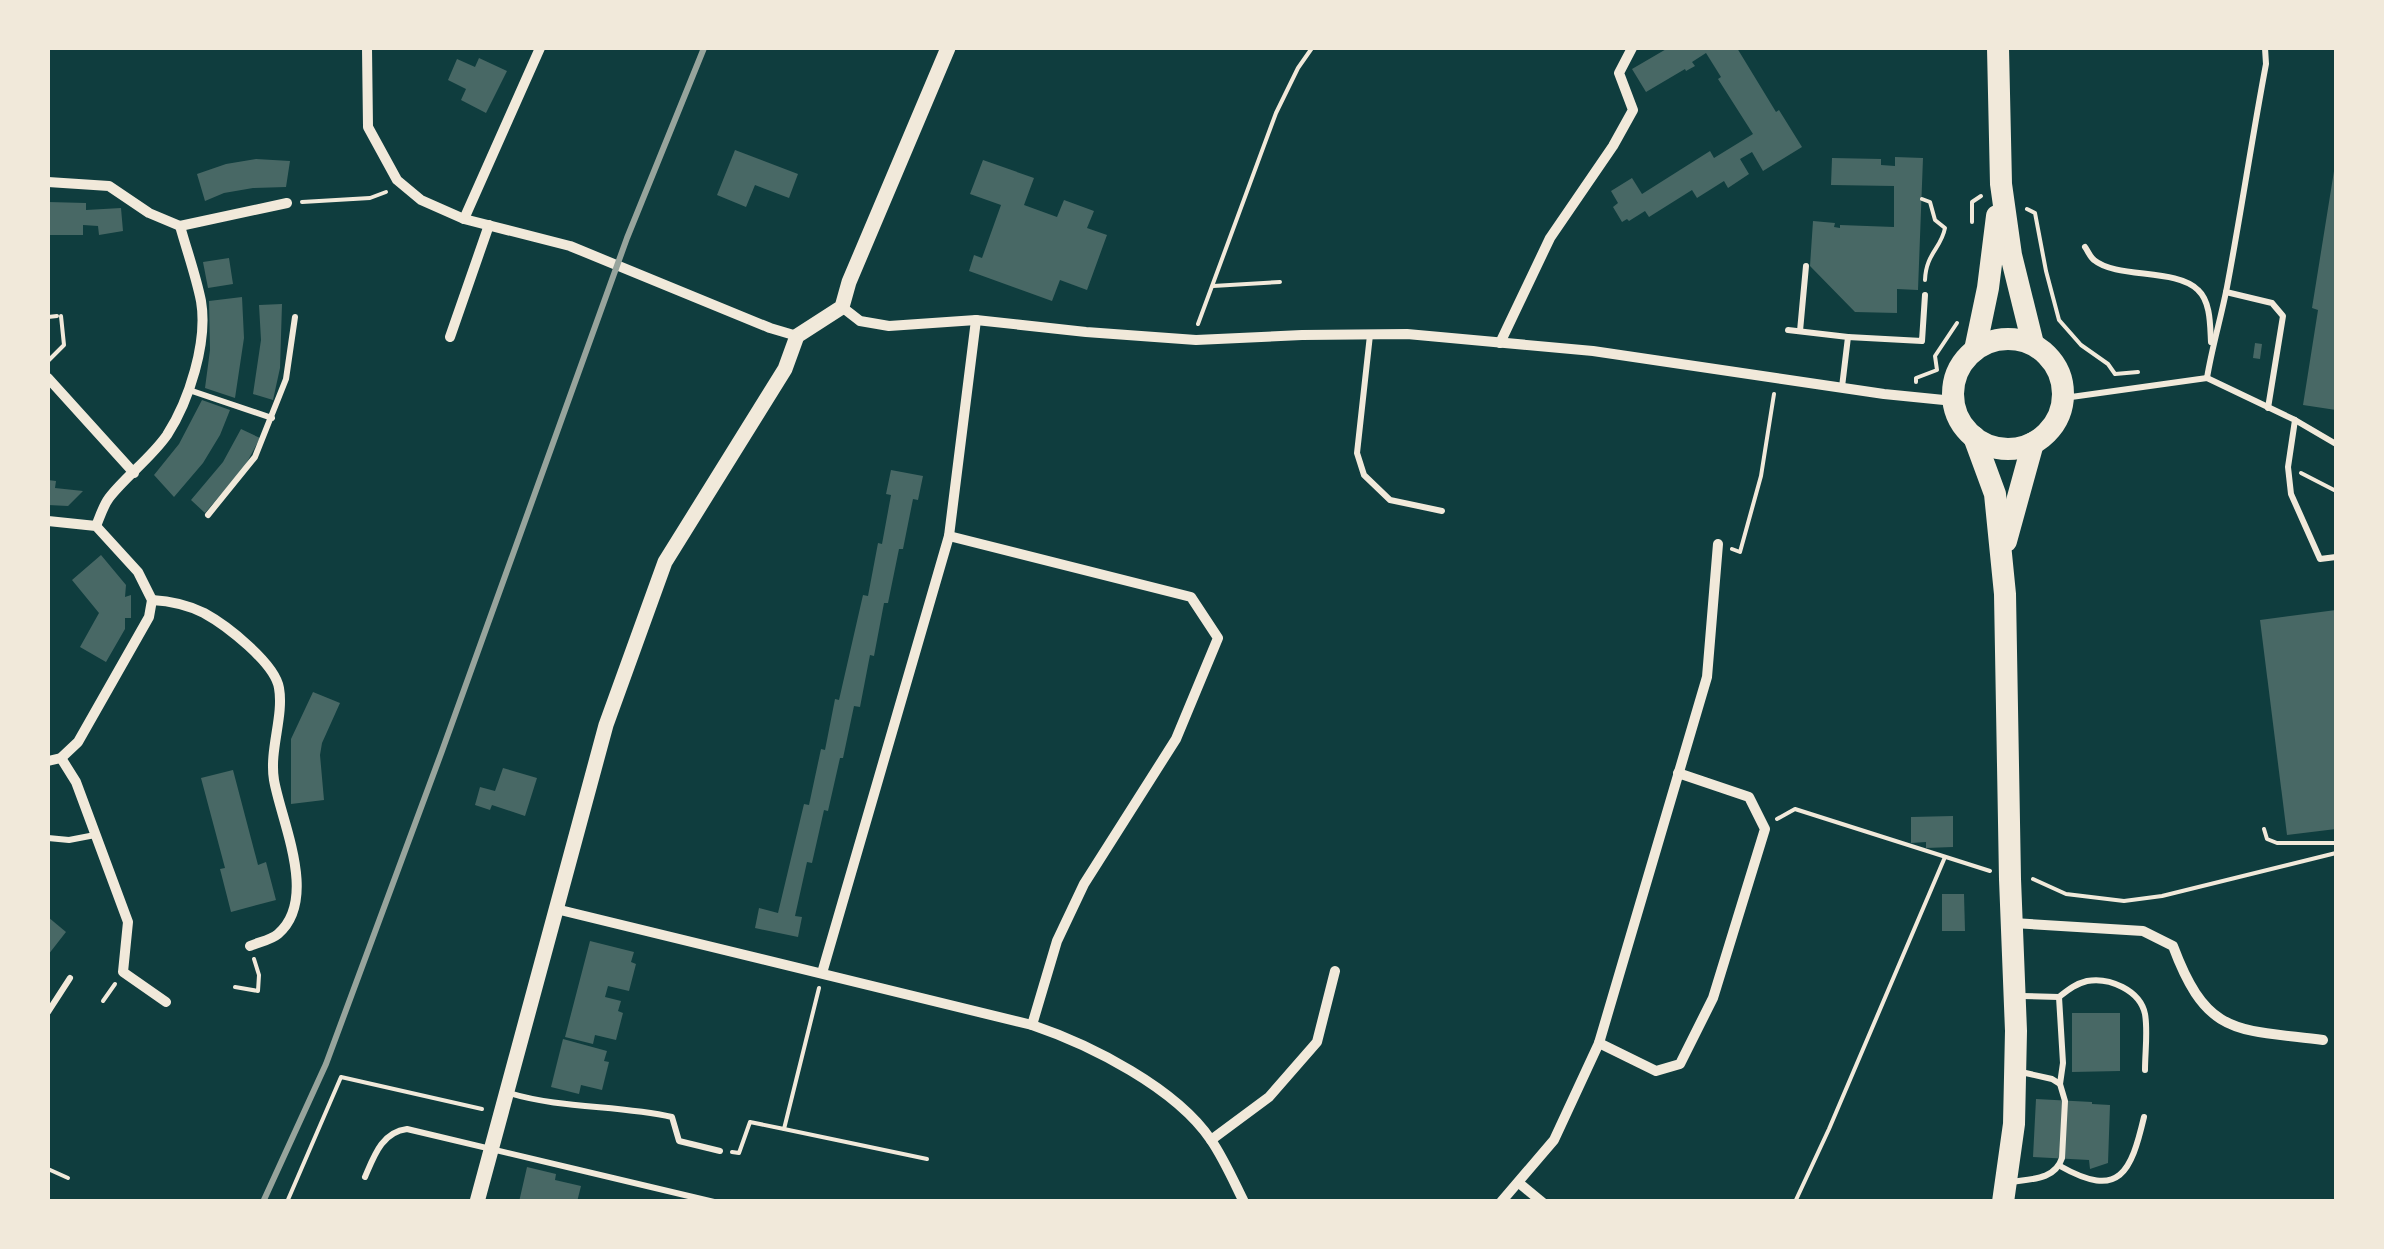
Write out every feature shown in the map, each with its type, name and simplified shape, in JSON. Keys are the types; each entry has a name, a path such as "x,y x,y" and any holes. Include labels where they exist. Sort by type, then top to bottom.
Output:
{"highway":[{"path":"1998,48 2001,184 2010,255 2033,344"},
{"path":"1975,350 1988,288 2001,184"},
{"path":"2008,339 2033,344 2056,366 2064,398 2059,416 2050,431 2033,444 2010,450 1992,447 1974,437 1962,424 1954,401 1955,381 1975,350 2008,339"},
{"path":"1974,437 1995,494 2003,552 2015,996 2014,1124 2004,1192"},
{"path":"2003,552 2033,444"}],"street":[{"path":"367,48 368,127 400,182 421,200 464,220 570,246 797,336"},
{"path":"464,220 540,48"},
{"path":"477,1202 606,725 665,562 785,369 797,336 842,308 948,48"},
{"path":"1500,343 1550,238 1633,110 1620,73 1632,48"},
{"path":"48,182 109,186 149,213 180,226 287,203"},
{"path":"450,337 488,225"},
{"path":"96,526 108,499 167,435 195,370 201,304 180,226"},
{"path":"842,308 860,321 889,326 976,320 1196,340 1407,334 1593,351 1954,401"},
{"path":"822,974 949,536 976,320"},
{"path":"48,378 134,473"},
{"path":"48,520 96,526 138,572 152,600 149,616 78,742 61,758 48,760"},
{"path":"949,536 1191,597 1218,638 1176,740 1084,884 1057,942 1032,1024"},
{"path":"1502,1202 1554,1140 1599,1043 1708,677 1718,544"},
{"path":"152,600 169,601 204,613 234,634 270,668 279,686 274,778 291,838 297,882 292,918 276,936 250,946"},
{"path":"61,758 76,782 128,922 123,972 166,1002"},
{"path":"1599,1043 1656,1070 1680,1064 1713,998 1765,828 1750,797 1678,773"},
{"path":"556,909 1032,1024 1070,1038 1158,1089 1184,1110 1211,1140 1244,1202"},
{"path":"2012,923 2144,931 2173,946 2182,971 2207,1010 2221,1021 2235,1028 2323,1040"},
{"path":"1211,1140 1269,1097 1317,1042 1335,971"},
{"path":"1519,1183 1542,1202"}],"lane":[{"path":"2207,378 2226,292 2266,64 2265,48"},
{"path":"2085,247 2094,260 2109,267 2181,281 2199,290 2208,311 2212,349"},
{"path":"1800,331 1806,266"},
{"path":"2226,292 2272,303 2283,316 2268,408"},
{"path":"1788,330 1922,341 1925,295"},
{"path":"208,515 255,458 286,379 295,317"},
{"path":"1370,334 1357,452 1364,475 1390,500 1442,511"},
{"path":"1842,388 1848,337"},
{"path":"2064,398 2207,378 2336,444"},
{"path":"189,390 272,418"},
{"path":"2294,420 2288,467 2291,494 2320,559 2336,557"},
{"path":"48,838 69,840 96,835"},
{"path":"48,1012 70,978"},
{"path":"2015,996 2059,997 2073,986 2091,980 2110,982 2132,992 2145,1011 2145,1070"},
{"path":"2004,1192 2044,1178 2060,1166 2064,1100 2060,1084 2063,1063 2059,997"},
{"path":"2015,1070 2060,1084"},
{"path":"508,1093 535,1101 642,1111 672,1118 679,1140 720,1150"},
{"path":"2060,1166 2094,1182 2117,1176 2129,1168 2144,1117"},
{"path":"365,1177 386,1137 407,1129 714,1202"}],"path":[{"path":"1196,340 1276,114 1312,48"},
{"path":"287,203 370,198 400,182"},
{"path":"1922,199 1930,202 1936,220 1945,228 1926,265 1925,295"},
{"path":"2046,271 2059,320 2080,345 2108,364 2115,374 2146,371 2149,387"},
{"path":"1212,286 1280,282"},
{"path":"48,317 59,316 64,345 48,361"},
{"path":"1915,397 1916,378 1937,370 1935,356 1959,320"},
{"path":"1718,544 1740,552 1761,476 1778,378"},
{"path":"2288,467 2336,490"},
{"path":"1763,825 1795,810 2066,894 2124,900 2162,896 2336,852"},
{"path":"2264,830 2267,840 2277,843 2336,843"},
{"path":"1795,1202 1945,857"},
{"path":"236,987 258,991 259,975 250,946"},
{"path":"784,1129 822,974"},
{"path":"287,1202 341,1078 502,1115"},
{"path":"720,1150 738,1154 750,1122 926,1160"},
{"path":"48,1169 68,1178"}],"building":[{"path":"1668,48 1737,48 1802,147 1763,171 1752,152 1740,159 1749,174 1728,188 1724,181 1697,198 1692,190 1649,217 1645,211 1622,222 1613,207 1618,203 1611,191 1632,178 1642,194 1710,151 1714,158 1753,134 1706,53 1692,62 1695,66 1646,92 1632,69"},
{"path":"479,58 507,71 486,113 461,100 466,89 448,80 457,59 475,67"},
{"path":"735,150 798,174 789,198 755,185 746,207 717,195"},
{"path":"1895,157 1923,158 1918,290 1897,289 1897,313 1855,312 1810,266 1813,221 1835,223 1834,227 1840,228 1894,227 1894,186 1831,185 1832,158 1881,159 1881,165 1895,166"},
{"path":"256,159 290,161 286,187 224,193 205,201 197,174"},
{"path":"983,160 1034,178 1024,205 1057,217 1064,200 1094,211 1087,228 1107,235 1087,290 1060,280 1052,301 969,271 974,255 982,258 1001,205 970,194"},
{"path":"2334,171 2336,410 2303,405 2318,310 2312,308"},
{"path":"48,202 86,203 86,210 121,208 123,231 99,235 98,226 83,225 83,235 48,235"},
{"path":"229,258 233,284 208,288 203,262"},
{"path":"242,297 244,338 235,398 205,388 210,350 209,301"},
{"path":"282,304 280,368 273,400 253,394 261,340 259,305"},
{"path":"2255,343 2262,344 2260,359 2253,358"},
{"path":"202,400 230,410 203,463 174,497 154,475 179,444"},
{"path":"241,429 260,438 245,466 205,513 191,500 223,462"},
{"path":"891,470 923,476 918,500 913,499 903,549 899,549 888,603 884,603 860,707 854,706 828,811 824,810 812,863 807,862 795,916 802,917 798,937 755,928 759,908 778,913 804,804 809,805 863,595 868,596 878,543 882,544 891,495 886,494"},
{"path":"48,480 56,481 55,488 83,491 68,506 48,505"},
{"path":"101,555 126,585 125,597 131,595 131,618 125,618 125,629 106,662 80,647 99,613 72,580"},
{"path":"2336,610 2336,829 2287,835 2260,620"},
{"path":"313,692 340,703 320,755 324,800 291,804 291,739"},
{"path":"503,768 537,778 525,816 492,805 490,810 475,805 480,787 495,791"},
{"path":"233,770 258,865 266,862 276,900 231,912 220,869 225,868 201,778"},
{"path":"1953,816 1953,847 1926,848 1926,842 1911,843 1911,817"},
{"path":"1942,894 1964,894 1965,931 1942,931"},
{"path":"48,917 66,932 48,955"},
{"path":"590,941 634,952 631,962 636,964 629,991 608,986 605,997 621,1001 618,1011 623,1013 616,1040 595,1035 593,1044 565,1037"},
{"path":"2072,1013 2120,1013 2120,1071 2072,1072"},
{"path":"563,1039 607,1051 604,1061 609,1062 602,1090 581,1085 579,1094 551,1087"},
{"path":"2036,1099 2110,1105 2108,1163 2090,1169 2089,1160 2033,1157"},
{"path":"527,1167 556,1174 555,1180 581,1186 577,1202 519,1202"}],"railway":[{"path":"263,1202 326,1064 627,238 704,48"}]}
